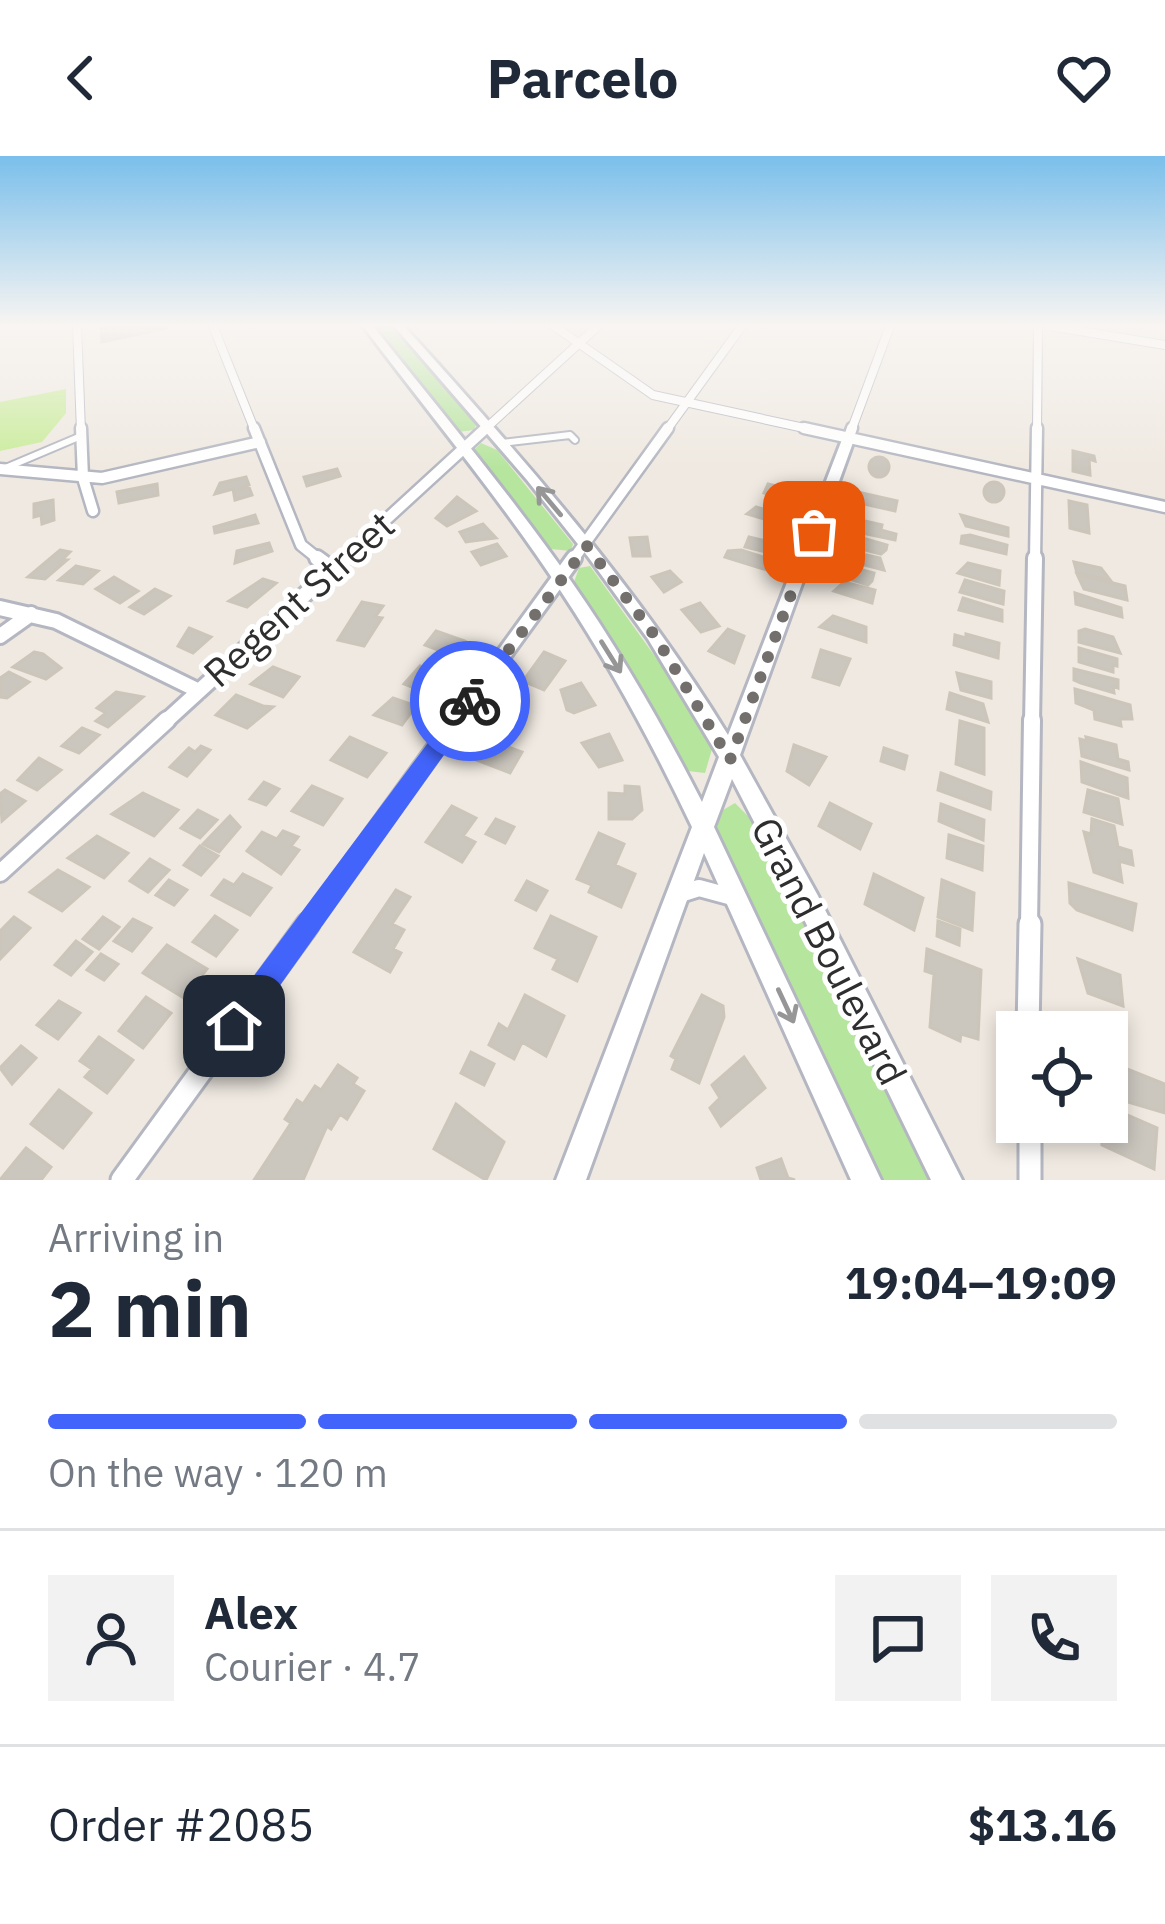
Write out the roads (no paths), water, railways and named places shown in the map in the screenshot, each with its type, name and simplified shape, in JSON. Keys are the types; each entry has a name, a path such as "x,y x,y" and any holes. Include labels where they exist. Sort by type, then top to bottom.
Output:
{"street":[{"path":"79,374 83,478 93,511"},
{"path":"232,374 301,544 332,569"},
{"name":"Grand Boulevard","path":"405,374 561,577 624,679 704,827 866,1180"},
{"name":"Grand Boulevard","path":"441,374 587,546 655,636 730,760 947,1180"},
{"name":"Regent Street","path":"0,873 463,449 494,434 551,374"},
{"path":"621,374 653,395 1165,507"},
{"path":"122,1180 587,546 707,374"},
{"path":"571,1180 872,374"},
{"path":"1028,1011 1036,374"},
{"path":"1,469 83,478 260,442"},
{"path":"0,608 31,614 199,691"},
{"path":"0,636 31,614"},
{"path":"680,893 700,888 736,898"},
{"path":"1030,1143 1030,1180"}],"lane":[{"path":"494,434 570,435 574,440"},
{"path":"1,469 81,436"}]}
